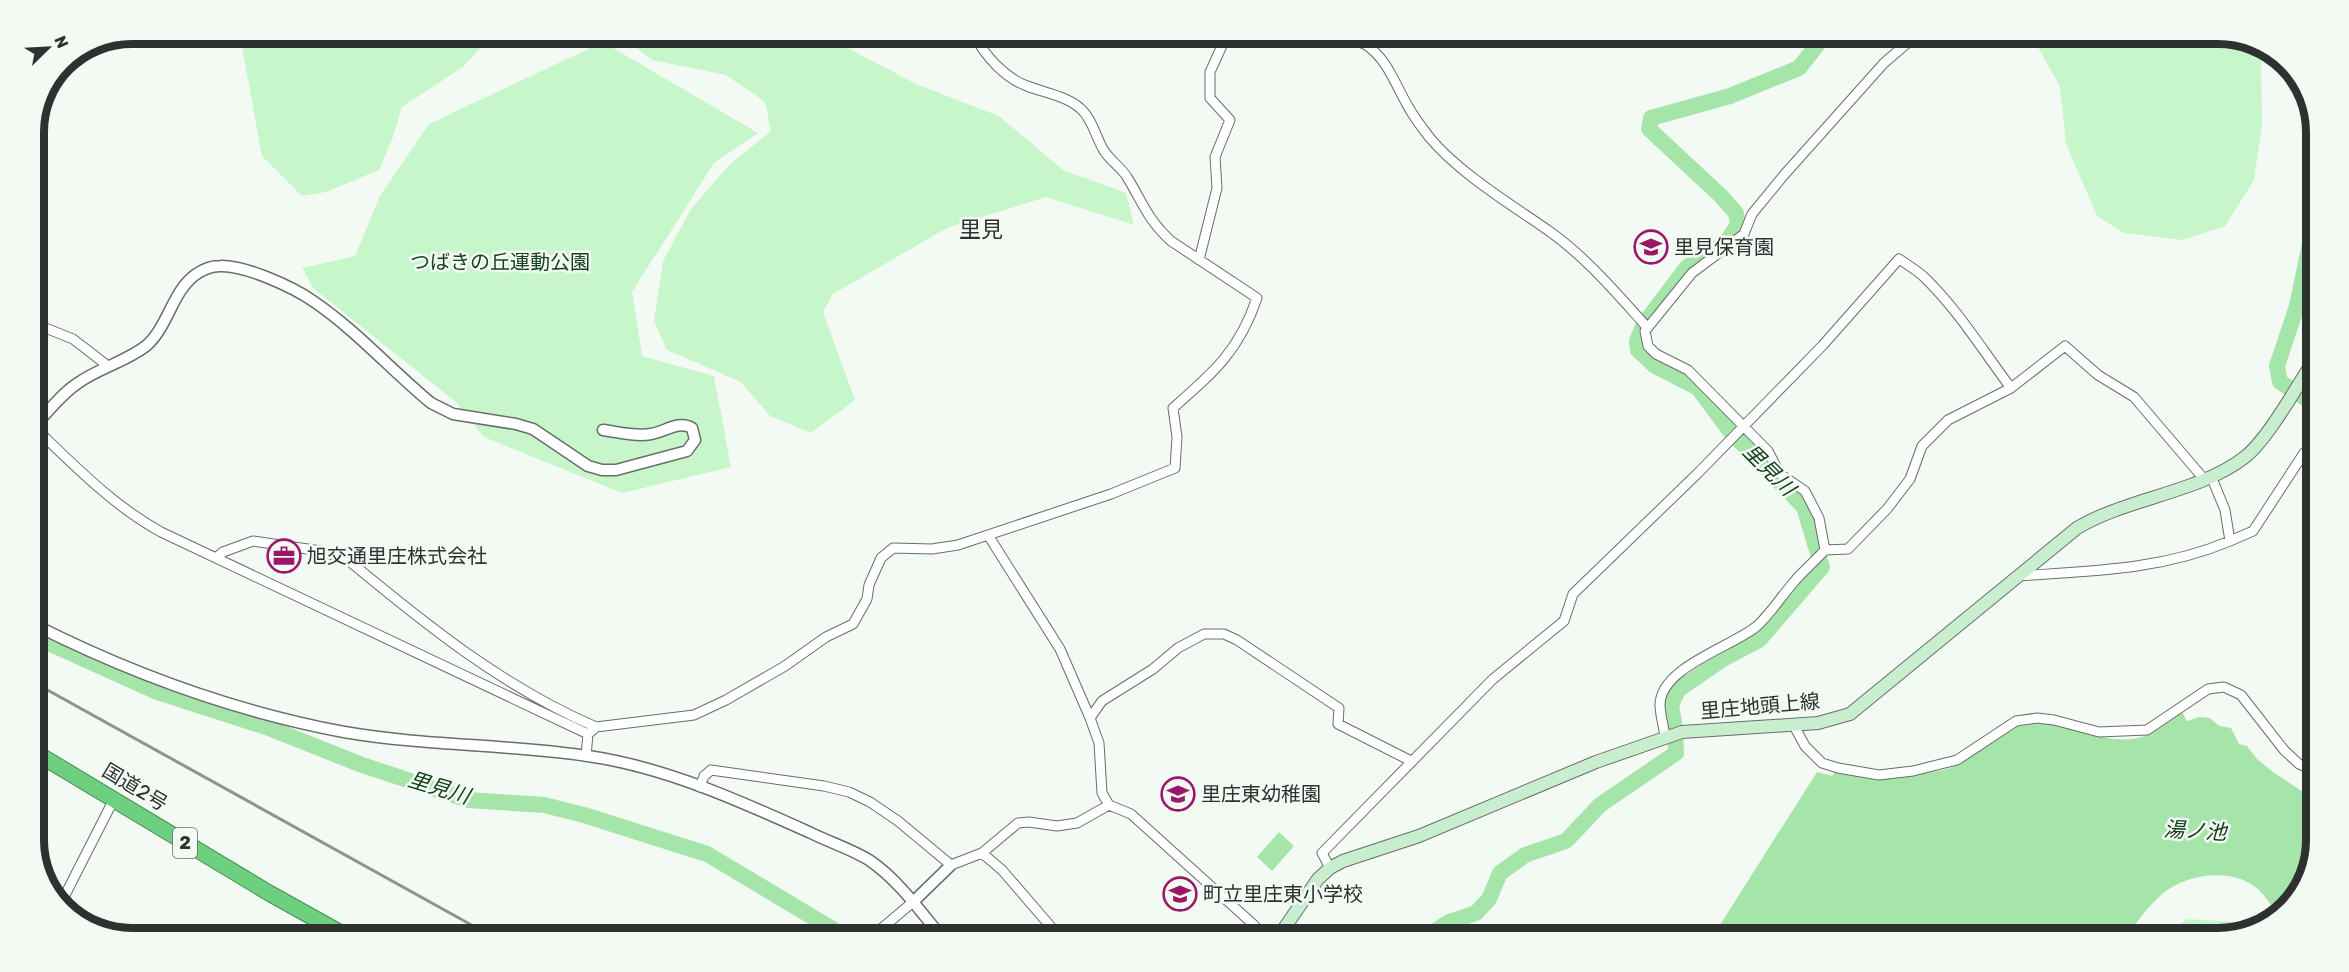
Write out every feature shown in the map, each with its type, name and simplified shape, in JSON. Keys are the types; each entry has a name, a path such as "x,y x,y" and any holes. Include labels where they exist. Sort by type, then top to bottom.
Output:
{"highway":[{"name":"国道2号","path":"44,758 269,893 332,928"}],"main road":[{"name":"里庄地頭上線","path":"1284,928 1318,879 1330,868 1343,861 1419,836 1596,762 1672,735 1818,723 1850,714 2062,538 2088,521 2208,478 2231,468 2247,456 2261,441 2305,372"}],"street":[{"path":"44,437 102,492 136,519 592,730 694,715 726,700 785,666 826,637 853,624 867,599 869,585 881,558 893,548 943,549 1111,494 1175,468 1177,437 1173,408 1226,359 1240,339 1257,298 1171,241 1146,213 1126,176 1104,151 1083,111 1074,103 1024,85 1006,75 980,44"},
{"path":"1199,260 1217,188 1215,157 1230,120 1210,98 1210,72 1223,44"},
{"path":"1364,44 1376,52 1387,67 1410,110 1431,140 1517,211 1551,232 1605,281 1647,327"},
{"path":"1825,550 1819,518 1805,491 1780,474 1768,451 1712,392 1688,370 1656,354 1648,346 1645,331 1692,273 1744,234 1752,214 1784,175 1884,63 1906,44"},
{"path":"1330,868 1322,853 1493,680 1564,621 1573,594 1697,474 1824,345 1899,259 1925,278 1968,328 2011,387"},
{"path":"44,416 61,396 78,382 129,358 147,344 194,276 212,267 233,267 282,285 313,301 431,403 453,414 533,429 588,466 602,470 616,470 687,451 695,440 692,428 686,425 678,425 651,434 603,430"},
{"path":"44,327 73,339 108,366"},
{"path":"1672,735 1660,706 1661,698 1683,669 1748,633 1759,624 1794,581 1825,550 1848,549 1887,509 1910,479 1922,446 1947,420 2011,387 2065,346 2098,375 2134,397 2208,478 2225,510 2230,541"},
{"path":"2017,576 2129,568 2198,554 2230,541 2253,531 2305,452"},
{"path":"988,535 1060,649 1099,743 1102,793 1109,805 1131,814 1256,928"},
{"path":"216,558 223,552 253,541 335,554 348,560 440,635 478,661 592,730"},
{"path":"44,629 79,646 174,684 296,722 388,739 586,756 623,762 700,787 780,819 867,859 890,877 935,928"},
{"path":"1090,718 1102,701 1153,669 1178,648 1204,634 1224,634 1238,640 1339,708 1338,724 1411,761"},
{"path":"1793,724 1805,746 1822,762 1838,768 1879,775 1913,771 1957,759 2016,721 2037,718 2054,720 2099,732 2147,730 2185,707 2208,689 2224,687 2241,695 2284,750 2306,767"},
{"path":"586,756 592,730"},
{"path":"700,787 704,776 711,770 824,786 849,792 870,802 898,821 951,865"},
{"path":"64,897 114,799"},
{"path":"882,928 951,865 982,853 1018,823 1057,826 1077,823 1109,805"},
{"path":"982,853 1002,870 1052,928"}],"green space":[{"path":"245,44 484,44 463,67 402,107 393,137 379,170 326,192 302,196 262,156 242,47"},
{"name":"つばきの丘運動公園","path":"599,44 606,44 758,133 714,163 632,292 642,356 714,376 731,467 622,493 484,437 456,402 314,289 302,268 355,256 380,196 429,124"},
{"path":"632,44 840,44 916,84 999,116 1063,170 1126,193 1134,225 1046,197 947,228 833,294 823,312 855,400 811,433 770,416 741,382 667,350 654,321 663,261 691,209 729,165 771,131 765,102 726,75 652,60"},
{"path":"2036,44 2217,44 2234,45 2261,55 2262,125 2254,180 2225,226 2182,240 2124,233 2097,216 2066,144 2060,87"},
{"path":"2187,919 2235,922 2241,925 2229,928 2175,928"}],"water":[{"name":"湯ノ池","path":"2183,713 2189,721 2198,717 2210,718 2219,726 2231,728 2239,744 2247,746 2257,759 2306,794 2304,857 2294,884 2273,909 2263,894 2251,884 2241,879 2217,875 2192,879 2169,889 2150,906 2133,928 1718,928 1817,772 1832,776 1835,772 1845,774 1847,771 1922,773 1950,768 1962,763 2006,729 2009,732 2018,726 2031,724 2031,721 2075,727 2078,731 2104,737 2130,739 2139,738 2157,730 2173,717"},
{"path":"1279,832 1294,846 1272,871 1257,857"}],"waterway":[{"name":"里見川","path":"1440,928 1449,922 1476,913 1489,899 1500,873 1525,855 1566,841 1600,805 1676,753 1671,705 1678,690 1723,659 1759,640 1822,567 1804,507 1730,431 1698,388 1655,366 1638,350 1637,341 1644,324 1687,267 1727,242 1738,224 1736,213 1721,196 1649,129 1651,118 1730,96 1799,68 1818,44"},
{"path":"2305,267 2297,306 2277,366 2280,382 2305,398"},
{"name":"里見川","path":"44,641 157,692 269,728 362,765 468,800 544,805 584,815 707,854 831,928"}],"railway":[{"path":"44,688 477,928"}],"place":[{"name":"里見保育園","path":"1651,247"},
{"name":"旭交通里庄株式会社","path":"284,556"},
{"name":"里庄東幼稚園","path":"1178,794"},
{"name":"町立里庄東小学校","path":"1180,894"}],"district":[{"name":"里見","path":"981,229"}]}
